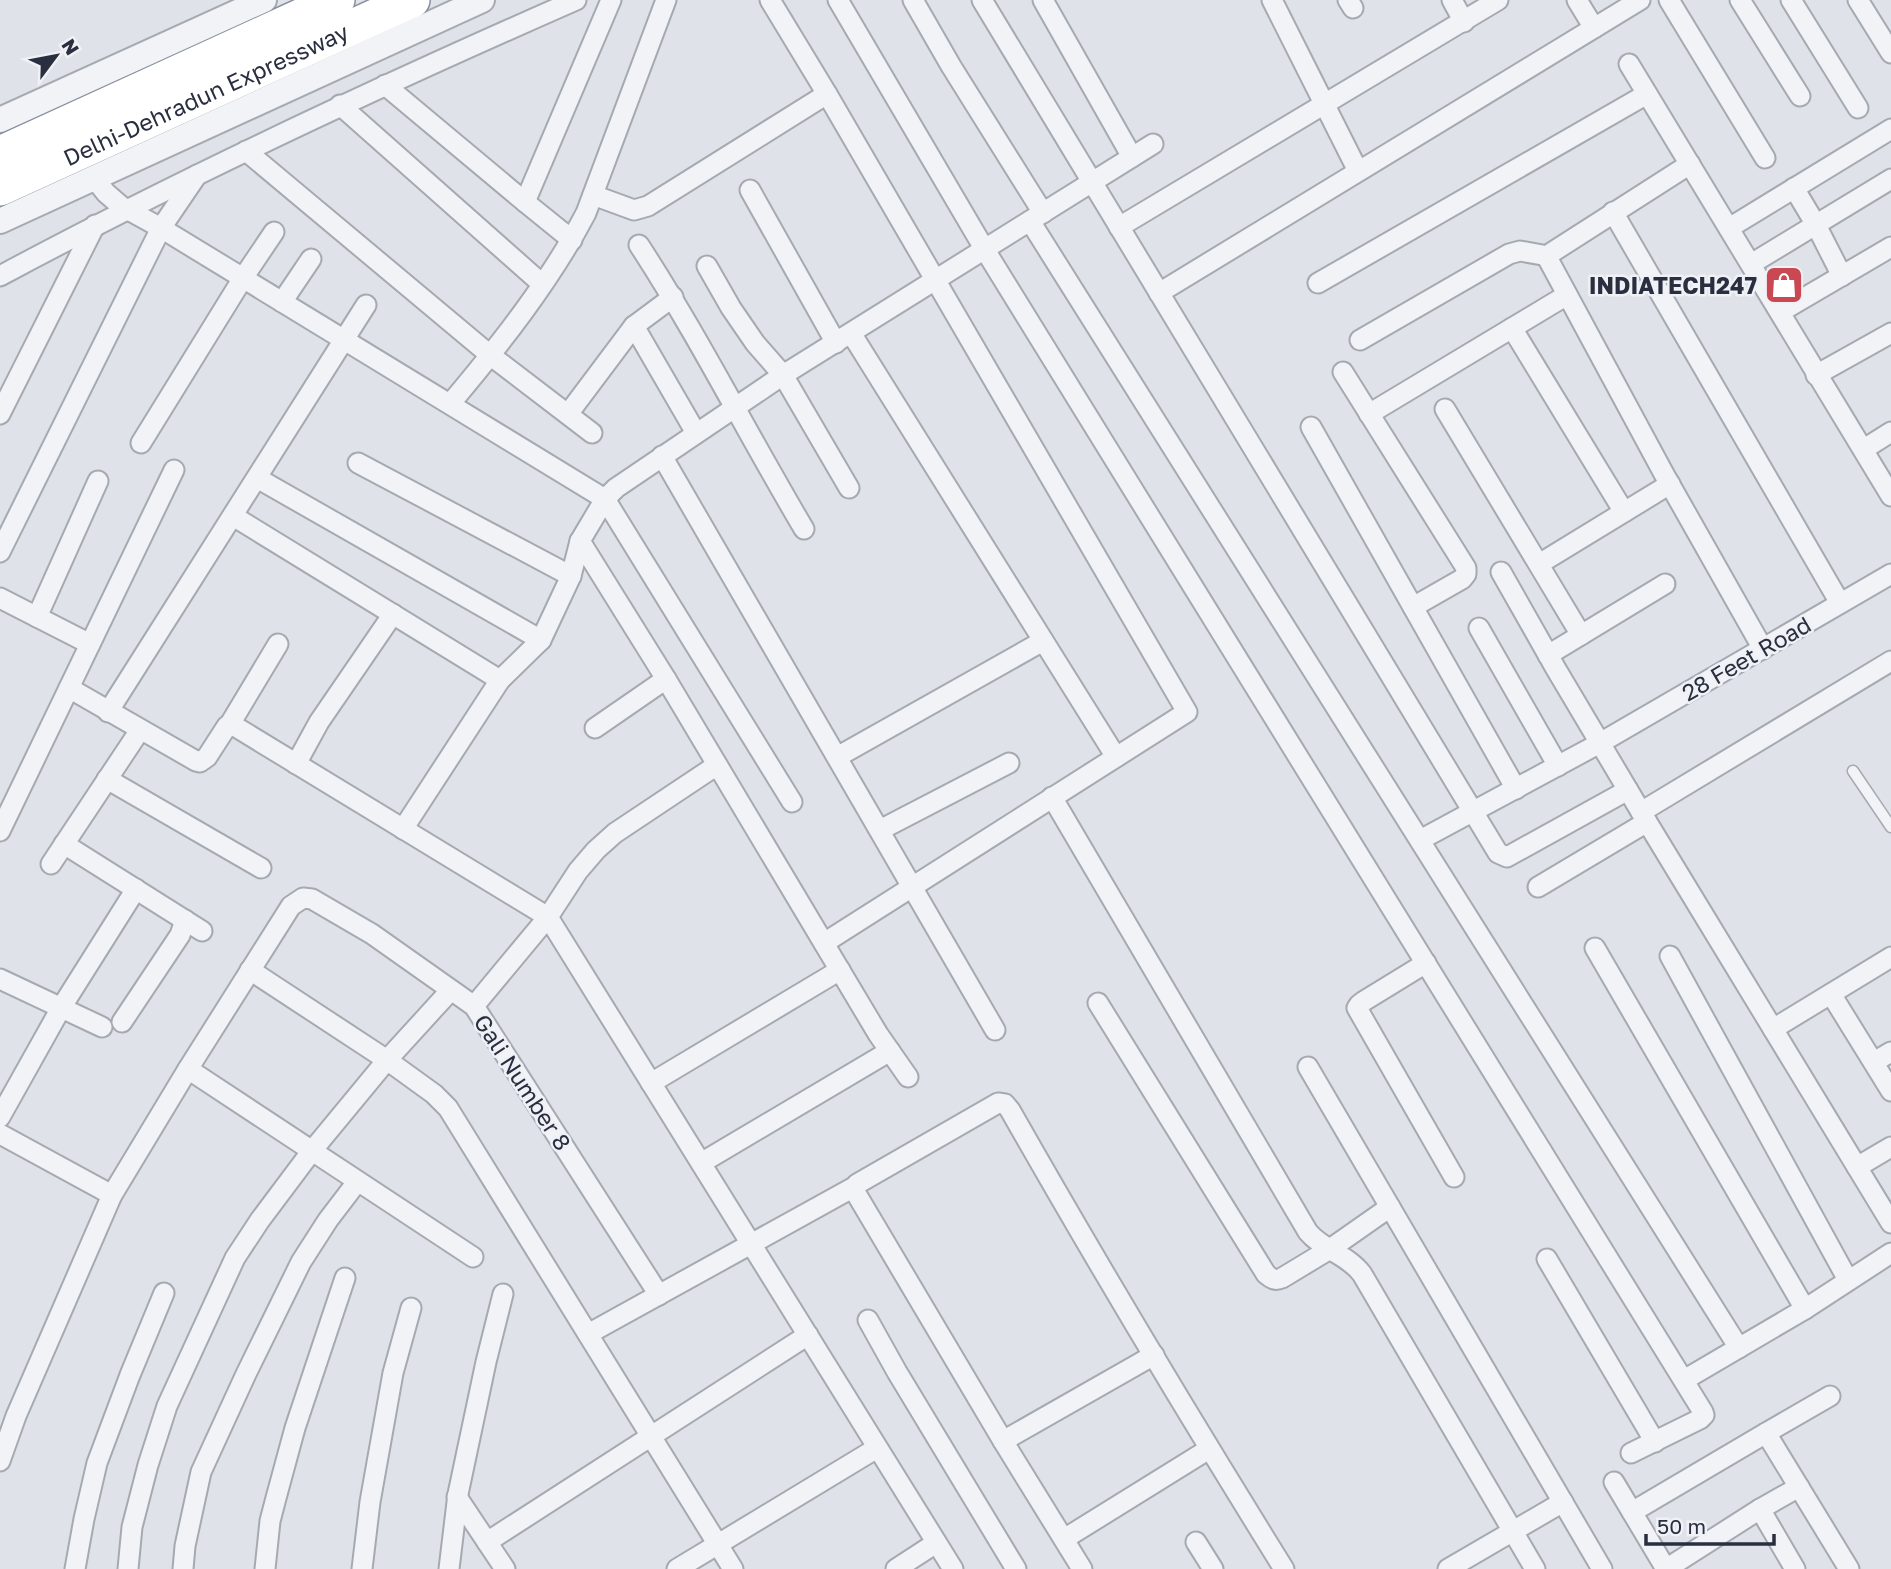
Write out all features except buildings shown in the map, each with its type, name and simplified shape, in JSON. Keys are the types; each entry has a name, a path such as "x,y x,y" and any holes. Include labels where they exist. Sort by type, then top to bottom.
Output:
{"highway":[{"name":"Delhi-Dehradun Expressway","path":"0,154 337,0"},
{"name":"Delhi-Dehradun Expressway","path":"0,187 412,0"}],"street":[{"path":"0,120 264,0"},
{"path":"0,221 100,186 482,0"},
{"path":"0,276 124,207 340,105 576,0"},
{"path":"524,202 611,0"},
{"path":"450,404 490,355 572,240 586,213 666,0"},
{"path":"769,0 827,94 1187,712 824,943"},
{"path":"838,0 985,250 1703,1412 1703,1417 1631,1452"},
{"path":"913,0 1036,217 1420,840 1739,1348"},
{"path":"982,0 1498,853 1507,857 1628,790"},
{"path":"1272,0 1358,171"},
{"path":"1452,0 1464,22"},
{"path":"1119,227 1498,0"},
{"path":"1577,0 1594,28"},
{"path":"1669,0 1765,158"},
{"path":"1740,0 1800,96"},
{"path":"1791,0 1858,108"},
{"path":"1858,0 1891,53"},
{"path":"1046,1 1132,157"},
{"path":"1159,293 1638,1"},
{"path":"1629,64 1891,496"},
{"path":"384,85 572,240"},
{"path":"593,195 634,210 648,206 827,94"},
{"path":"1318,283 1647,94"},
{"path":"340,105 542,284"},
{"path":"1729,228 1891,129"},
{"path":"403,829 500,680 541,640 571,576 580,541 605,499 627,479 783,375 1153,144"},
{"path":"246,151 490,355 592,433"},
{"path":"1360,340 1509,254 1520,251 1548,256 1690,164"},
{"path":"0,552 161,228 198,174"},
{"path":"1751,264 1891,180"},
{"path":"100,186 124,207 605,499 792,802"},
{"path":"1794,188 1842,275"},
{"path":"750,190 843,338 1044,641 1116,757"},
{"path":"1613,212 1840,603"},
{"path":"0,414 95,225"},
{"path":"141,443 274,232"},
{"path":"639,245 673,297 804,529"},
{"path":"1780,312 1891,247"},
{"path":"1548,256 1549,264 1763,649"},
{"path":"282,302 311,259"},
{"path":"707,266 755,343 783,375 849,488"},
{"path":"1369,414 1567,295"},
{"path":"568,414 634,326 673,297"},
{"path":"108,712 366,305"},
{"path":"634,326 696,433"},
{"path":"1512,328 1624,512"},
{"path":"1816,375 1891,333"},
{"path":"1343,372 1466,568 1462,579 1413,607"},
{"path":"1445,409 1581,635"},
{"path":"1311,427 1516,789"},
{"path":"1864,449 1891,432"},
{"path":"662,456 995,1030"},
{"path":"358,463 571,576"},
{"path":"0,831 174,470"},
{"path":"257,478 541,640"},
{"path":"37,617 98,481"},
{"path":"1539,564 1670,484"},
{"path":"233,516 500,680"},
{"path":"580,541 840,970 908,1077"},
{"path":"1501,572 1644,817 1891,1223"},
{"name":"28 Feet Road","path":"1420,840 1600,743 1891,574"},
{"path":"1548,655 1665,584"},
{"path":"0,598 90,644"},
{"path":"296,764 319,722 393,614"},
{"path":"1479,628 1558,766"},
{"path":"837,757 1044,641"},
{"path":"69,688 139,730 200,761 207,757 230,724 278,644"},
{"path":"1538,887 1891,661"},
{"path":"595,727 666,679"},
{"path":"230,724 548,917 953,1569"},
{"path":"51,864 139,730"},
{"path":"880,830 1009,763"},
{"path":"474,1006 548,917 578,871 596,850 615,833 717,765"},
{"path":"107,779 261,868"},
{"path":"1052,797 1308,1232 1351,1262 1362,1274 1535,1569"},
{"path":"64,844 202,931"},
{"path":"112,1195 0,1131 61,1008 136,889"},
{"name":"Gali Number 8","path":"250,970 291,906 303,898 312,899 348,919 474,1006 659,1295"},
{"path":"122,1022 180,935 185,920"},
{"path":"1595,948 1805,1309"},
{"path":"1671,956 1848,1280"},
{"path":"1773,1029 1891,957"},
{"path":"1426,964 1364,1001 1357,1008 1454,1177"},
{"path":"0,1461 8,1411 93,1241 112,1195 250,970 387,1060 434,1094 448,1108 733,1569"},
{"path":"651,1083 840,970"},
{"path":"0,979 102,1027"},
{"path":"128,1569 132,1527 167,1406 235,1258 311,1152 387,1060 450,990"},
{"path":"1831,994 1891,1091"},
{"path":"1098,1003 1271,1279 1277,1280 1330,1249 1390,1207"},
{"path":"701,1163 890,1051"},
{"path":"1874,1062 1891,1052"},
{"path":"1308,1066 1602,1569"},
{"path":"188,1069 472,1257"},
{"path":"588,1334 854,1187 992,1106 1005,1104 1284,1569"},
{"path":"1857,1167 1891,1147"},
{"path":"183,1569 185,1546 201,1472 300,1262 357,1182"},
{"path":"854,1187 855,1194 1082,1569"},
{"path":"1684,1380 1805,1309 1891,1253"},
{"path":"1547,1259 1655,1442"},
{"path":"265,1569 270,1521 295,1428 345,1278"},
{"path":"75,1569 97,1463 163,1293"},
{"path":"449,1569 457,1497 503,1294"},
{"path":"362,1569 370,1502 391,1386 411,1308"},
{"path":"868,1320 1017,1569"},
{"path":"486,1542 807,1335"},
{"path":"1003,1441 1154,1355"},
{"path":"1632,1512 1830,1395"},
{"path":"1766,1433 1849,1569"},
{"path":"677,1569 877,1448"},
{"path":"1064,1539 1209,1448"},
{"path":"1614,1482 1666,1569 1799,1486"},
{"path":"457,1497 505,1569"},
{"path":"1452,1568 1563,1502"},
{"path":"1760,1509 1795,1569"},
{"path":"1196,1542 1213,1569"},
{"path":"896,1569 936,1543"}],"lane":[{"path":"1853,771 1891,827"}],"place":[{"name":"INDIATECH247","path":"1784,285"}]}
